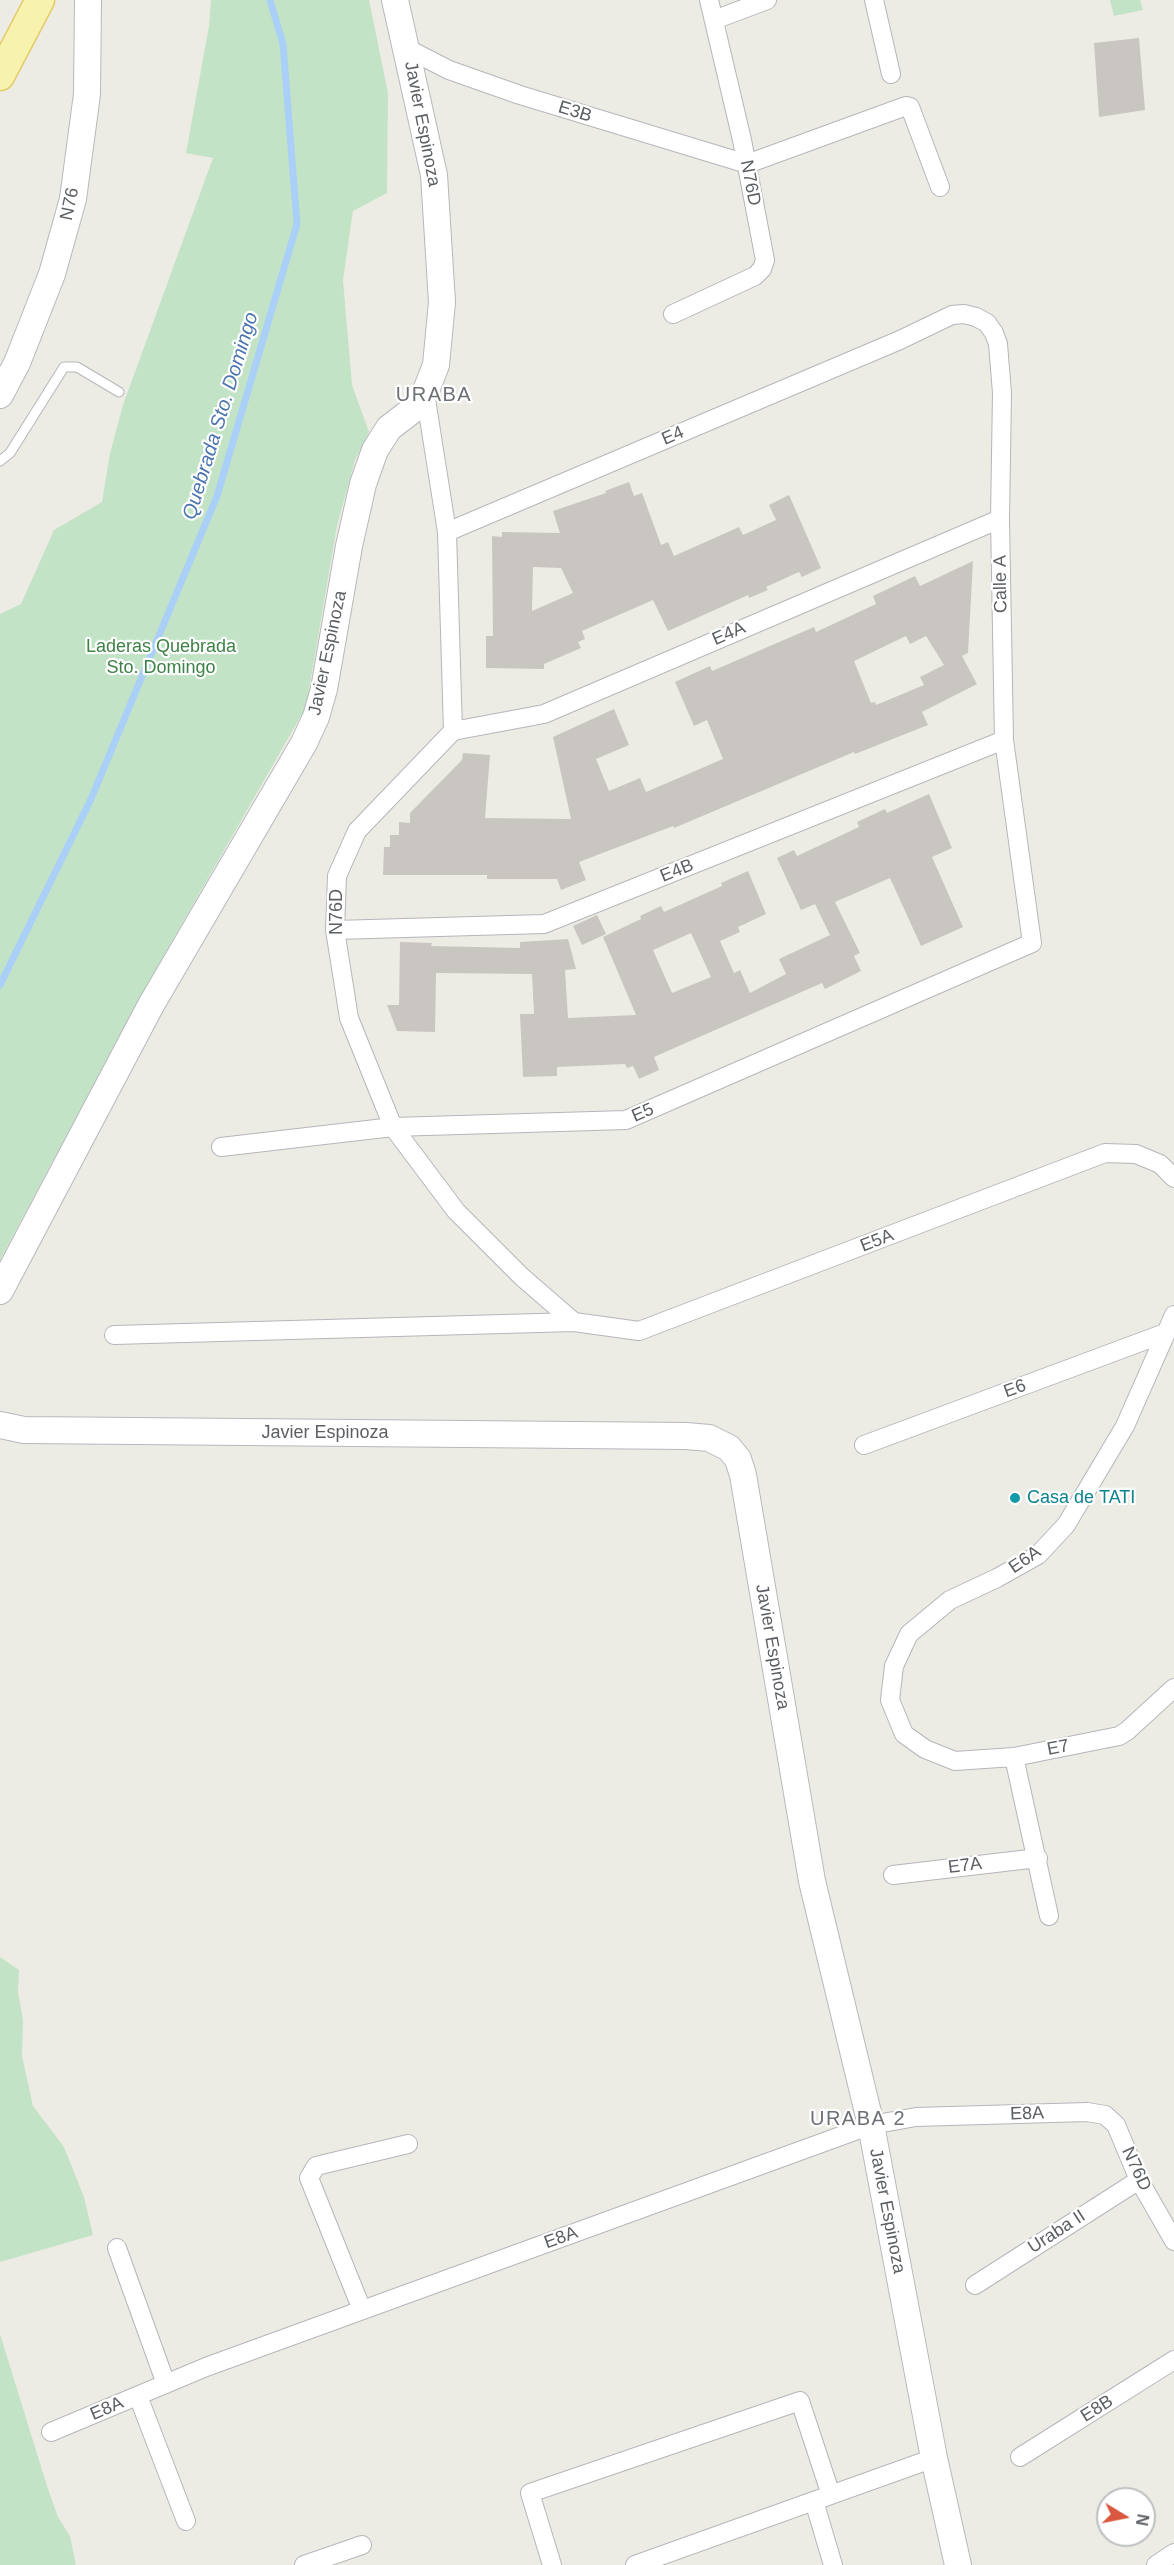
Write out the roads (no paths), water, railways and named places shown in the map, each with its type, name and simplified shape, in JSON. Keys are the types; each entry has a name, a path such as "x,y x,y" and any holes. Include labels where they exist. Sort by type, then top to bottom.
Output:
{"main road":[{"path":"0,76 40,0"}],"street":[{"name":"N76","path":"0,395 17,363 52,274 73,199 87,94 88,0"},
{"name":"Javier Espinoza","path":"0,1291 151,1005 304,742 316,717 324,689 349,546 363,484 375,450 389,428 410,412 425,393 436,365 441,302 434,175 408,50 395,0"},
{"name":"N76D","path":"674,314 755,276 762,269 765,260 747,164 709,0"},
{"path":"714,20 767,0"},
{"path":"874,0 891,74"},
{"name":"E3B","path":"408,50 448,70 520,95 747,164"},
{"path":"747,164 906,106 910,107 940,187"},
{"name":"Calle A","path":"900,340 952,315 964,314 976,316 987,323 998,344 1002,393 1000,519 1004,740 1032,943"},
{"name":"E4","path":"447,532 900,340"},
{"path":"425,393 447,532 453,731"},
{"name":"E4A","path":"453,731 544,714 1000,519"},
{"name":"N76D","path":"453,731 357,831 337,876 335,930 350,1018 393,1127 456,1211 522,1277 574,1322"},
{"name":"E4B","path":"335,930 544,924 1004,740"},
{"name":"E5","path":"221,1147 393,1127 626,1120 1032,943"},
{"name":"E5A","path":"114,1335 574,1322 639,1332 1105,1154 1136,1154 1160,1164 1174,1178"},
{"name":"E6A","path":"925,1749 904,1734 890,1700 894,1666 909,1634 950,1600 997,1578 1038,1555 1066,1525 1125,1426 1174,1316"},
{"name":"E6","path":"864,1445 1165,1333"},
{"name":"Javier Espinoza","path":"0,1425 24,1430 686,1436 709,1438 729,1448 738,1459 743,1475 812,1881 871,2125 934,2458 958,2565"},
{"name":"E7","path":"925,1749 955,1761 1014,1757 1119,1736 1174,1688"},
{"path":"1014,1757 1049,1916"},
{"name":"E7A","path":"893,1875 1038,1858"},
{"name":"N76D","path":"1087,2112 1106,2115 1116,2126 1139,2180 1174,2241"},
{"name":"E8A","path":"51,2432 166,2384 362,2310 871,2125 920,2117 1087,2112"},
{"path":"362,2310 309,2178 316,2166 408,2144"},
{"name":"Uraba II","path":"975,2285 1139,2180"},
{"path":"117,2248 166,2384"},
{"name":"E8B","path":"1020,2457 1174,2360"},
{"path":"138,2396 186,2521"},
{"path":"552,2565 530,2493 800,2401 831,2494"},
{"path":"635,2565 934,2458"},
{"path":"813,2501 833,2565"},
{"path":"304,2565 362,2545"},
{"path":"1156,2565 1174,2553"}],"lane":[{"path":"0,461 10,453 64,367 77,367 118,392"}],"waterway":[{"name":"Quebrada Sto. Domingo","path":"0,985 91,799 217,496 297,224 283,44 270,0"}],"place":[{"name":"Casa de TATI","path":"1015,1498"}],"district":[{"name":"URABA","path":"434,395"},
{"name":"URABA 2","path":"858,2119"}],"park label":[{"name":"Laderas Quebrada Sto. Domingo","path":"161,657"}]}
